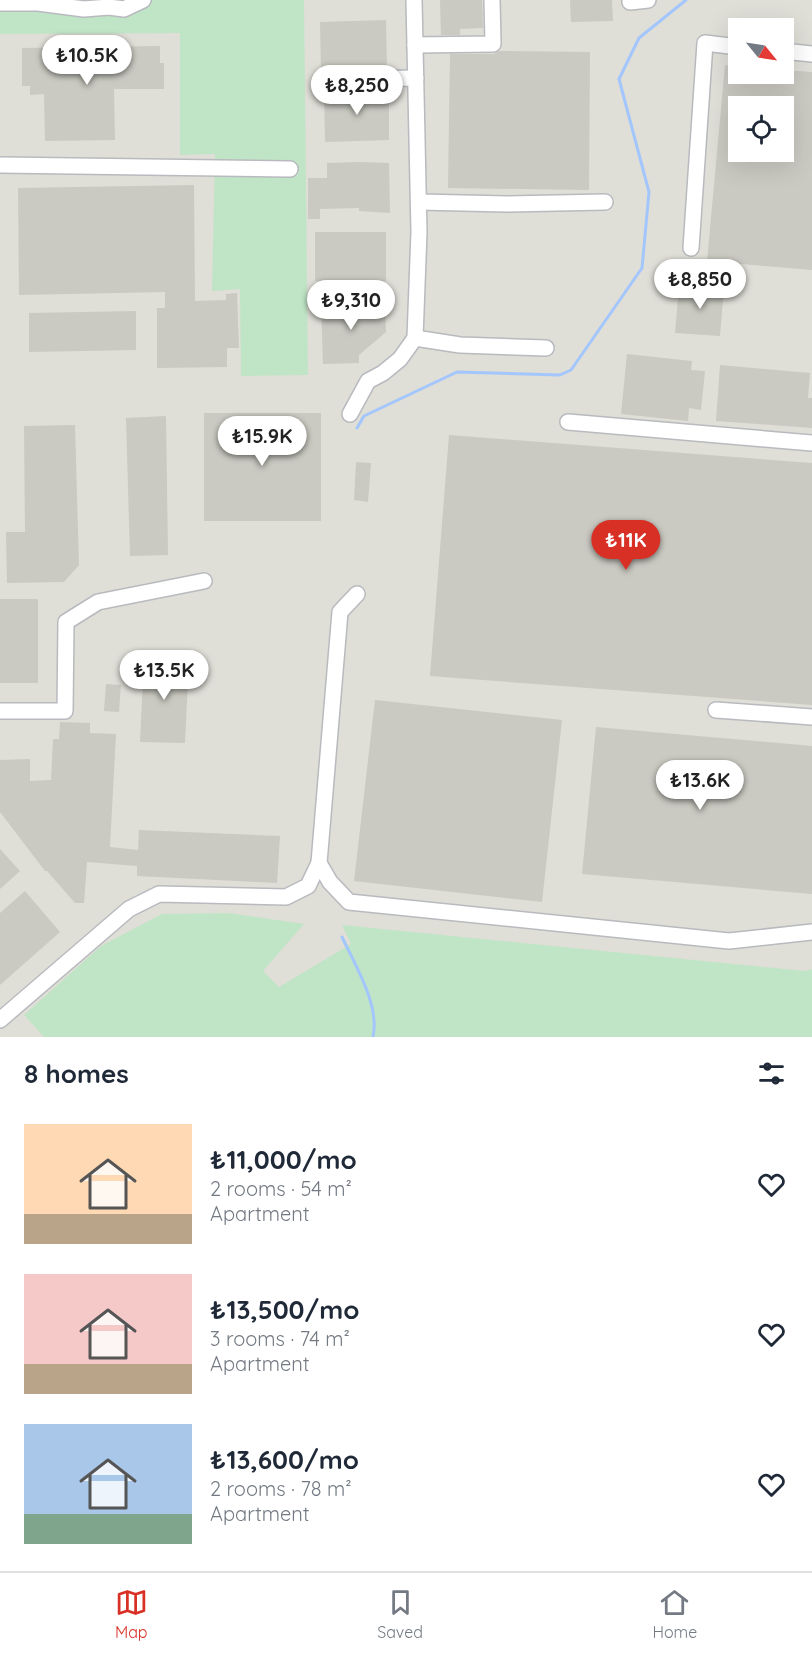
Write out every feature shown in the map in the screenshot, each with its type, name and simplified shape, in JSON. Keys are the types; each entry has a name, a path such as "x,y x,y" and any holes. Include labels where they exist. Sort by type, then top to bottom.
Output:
{"street":[{"path":"0,3 38,3 84,9 109,7 124,9 143,0"},
{"path":"350,414 368,381 383,373 400,359 415,338 419,202 414,0"},
{"path":"415,45 493,44 492,0"},
{"path":"630,2 648,0"},
{"path":"691,248 705,43 728,45"},
{"path":"794,52 812,54"},
{"path":"322,80 416,78"},
{"path":"0,165 290,169"},
{"path":"419,202 507,204 605,202"},
{"path":"415,338 460,345 546,348"},
{"path":"568,422 812,443"},
{"path":"0,711 65,711 66,622 98,602 204,581"},
{"path":"0,1020 129,909 159,894 286,897 308,886 319,863 340,612 357,594"},
{"path":"716,710 812,717"},
{"path":"319,863 330,882 349,902 729,941 812,932"}],"shaded area":[{"path":"0,0 812,0 812,1037 0,1037"}],"green space":[{"path":"0,0 304,0 308,375 241,376 240,289 212,291 215,154 180,155 180,33 0,34"},
{"path":"228,913 304,924 263,971 279,987 351,944 342,925 805,971 812,969 812,1037 44,1037 24,1015 101,946 162,914"}],"building":[{"path":"440,0 482,0 483,28 460,29 460,35 441,35"},
{"path":"570,0 612,0 613,21 571,22"},
{"path":"386,20 387,69 321,70 320,22"},
{"path":"160,46 160,63 164,63 164,89 114,89 115,140 45,141 44,94 30,95 30,86 22,86 22,48"},
{"path":"499,51 590,52 589,190 448,188 450,54 493,54"},
{"path":"725,65 728,65 728,84 794,84 794,71 812,72 812,270 707,261"},
{"path":"324,91 389,91 389,140 325,142"},
{"path":"327,163 389,163 390,213 359,211 359,208 320,209 320,219 308,219 308,178 327,178"},
{"path":"194,185 195,301 226,300 226,294 237,293 239,348 227,348 227,367 157,368 157,308 165,308 165,292 19,295 18,188"},
{"path":"315,232 386,232 386,281 315,281"},
{"path":"679,285 724,288 720,336 675,333"},
{"path":"385,303 386,332 359,355 359,363 323,364 321,305"},
{"path":"136,311 136,350 29,352 29,313"},
{"path":"627,354 692,361 691,370 705,371 701,410 689,408 688,421 621,414"},
{"path":"720,365 810,373 808,398 812,398 812,428 716,421"},
{"path":"204,413 321,413 321,521 204,521"},
{"path":"166,416 168,555 130,556 126,418"},
{"path":"75,425 79,565 64,582 7,583 6,532 25,532 24,426"},
{"path":"449,435 812,463 812,705 430,676"},
{"path":"356,462 371,463 368,502 354,500"},
{"path":"0,599 38,599 38,683 0,683"},
{"path":"144,658 189,660 185,743 140,742"},
{"path":"106,684 121,685 119,712 104,711"},
{"path":"375,700 562,720 542,902 354,881"},
{"path":"60,722 90,723 90,733 116,734 110,847 138,850 139,830 280,836 277,883 137,876 137,866 87,862 84,903 75,903 45,871 0,812 0,760 30,759 30,781 51,780 53,739 59,739"},
{"path":"596,727 812,746 812,894 582,874"},
{"path":"0,849 20,871 0,889"},
{"path":"25,891 60,932 0,985 0,913"}],"waterway":[{"path":"357,428 364,416 457,372 560,375 571,370 642,268 649,192 619,79 639,38 686,0"},
{"path":"342,937 370,999 373,1012 373,1037"}]}
